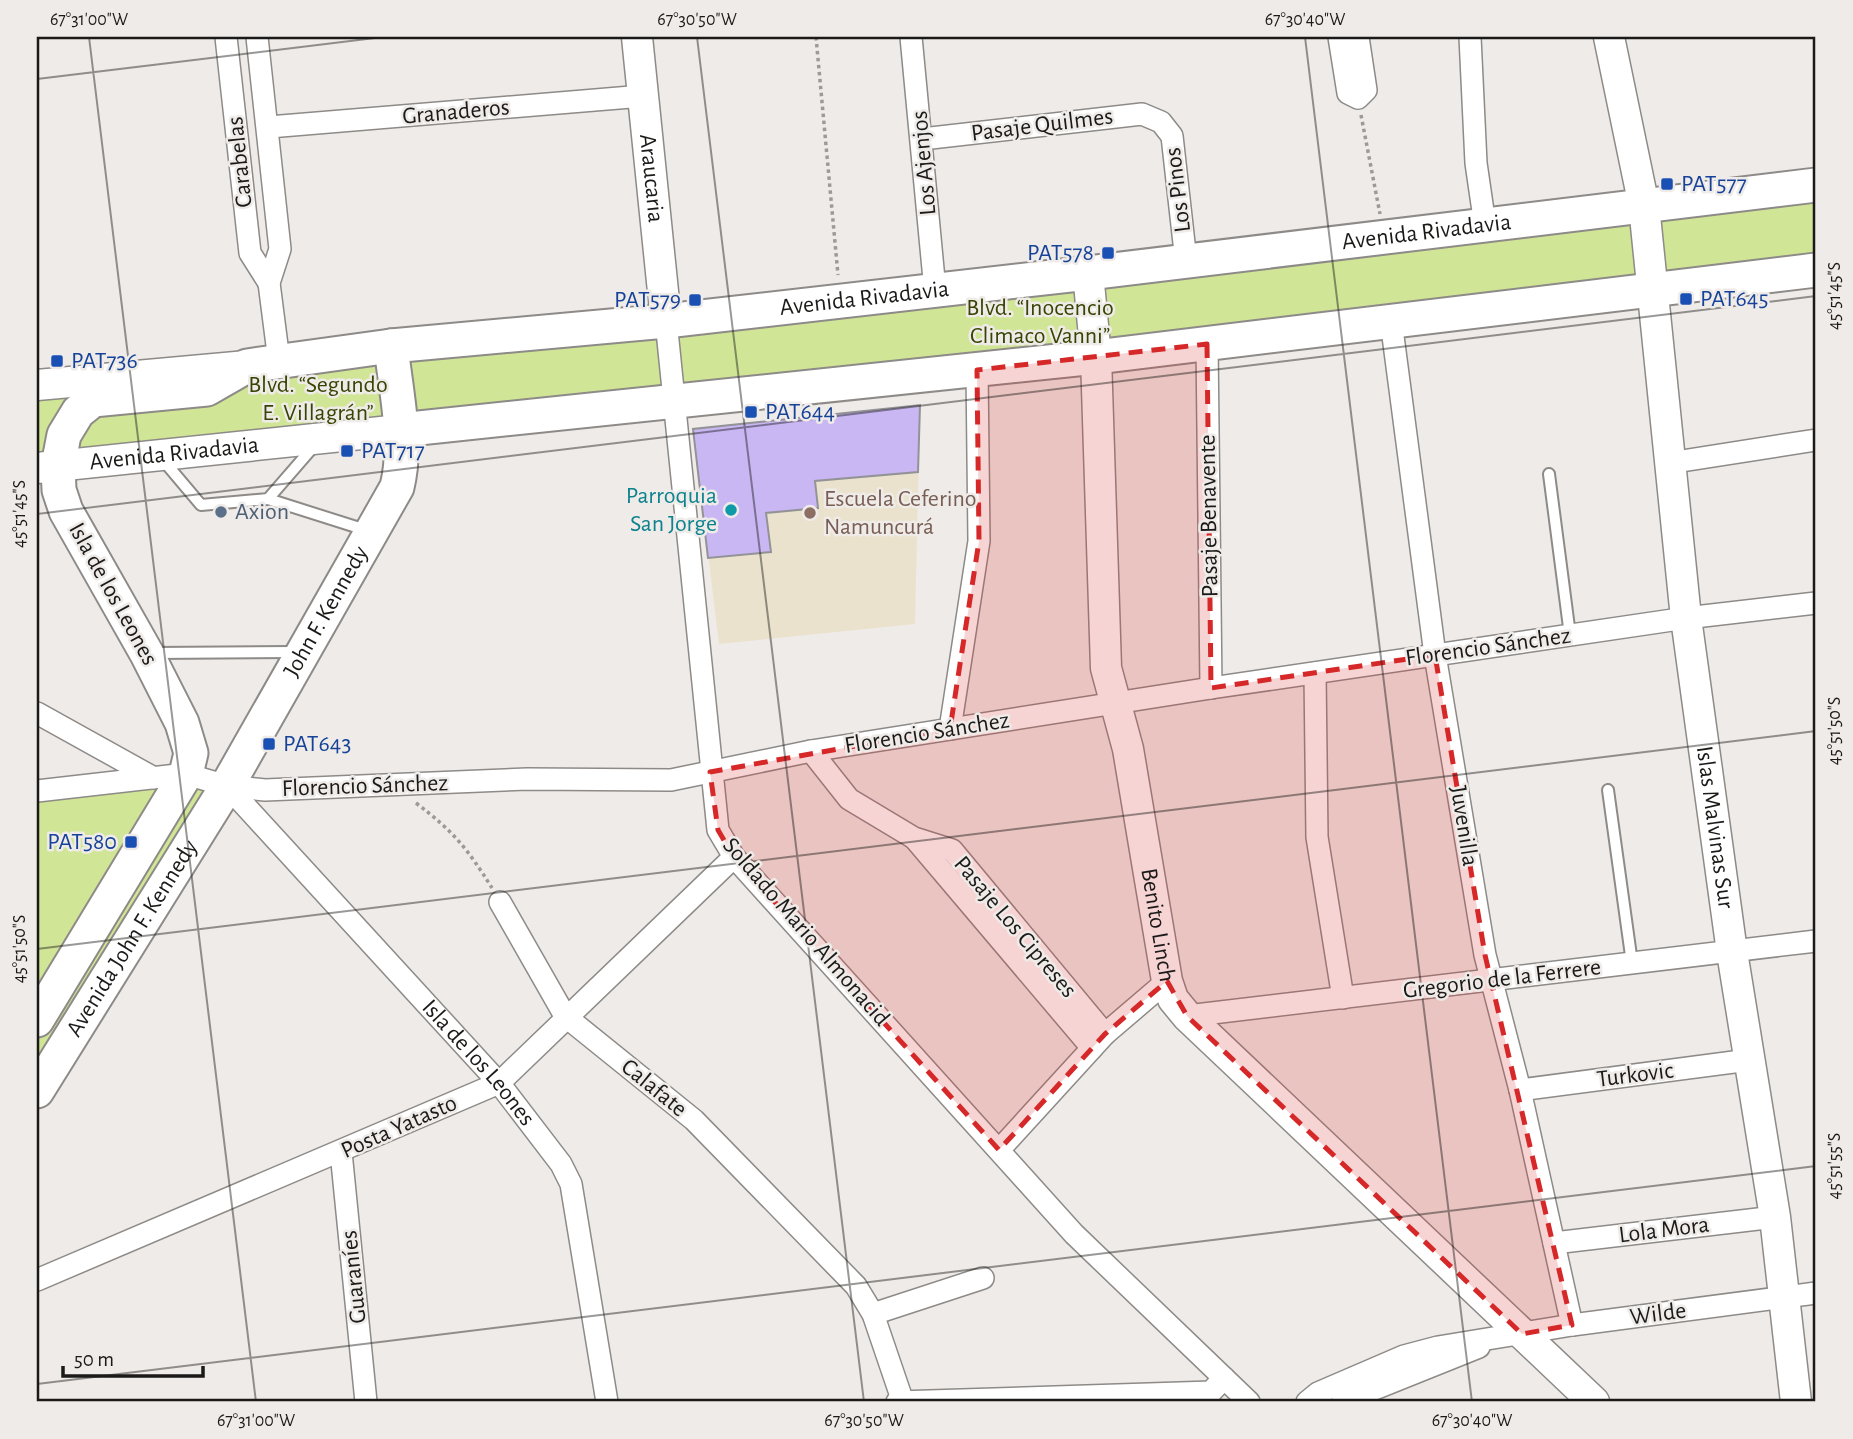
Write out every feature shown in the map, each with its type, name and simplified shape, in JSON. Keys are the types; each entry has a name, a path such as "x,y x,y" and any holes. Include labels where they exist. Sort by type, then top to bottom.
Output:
{"main road":[{"name":"Avenida Rivadavia","path":"263,364 391,346 666,321 1088,273 1816,185"},
{"name":"Avenida Rivadavia","path":"401,430 1096,357 1816,270"},
{"path":"391,346 401,430"},
{"name":"Isla de los Leones","path":"177,768 182,723 147,654 66,511 47,467 78,412 93,400 207,389 263,364"},
{"name":"John F. Kennedy","path":"227,786 397,487 402,466 401,430"},
{"name":"Avenida John F. Kennedy","path":"37,1020 177,768"},
{"name":"Avenida John F. Kennedy","path":"37,1091 227,786"}],"street":[{"name":"Carabelas","path":"226,37 250,253 269,283"},
{"name":"Carabelas","path":"257,37 269,127 280,249 269,283 263,364"},
{"name":"Araucaria","path":"637,37 666,321"},
{"name":"Los Ajenjos","path":"911,37 935,290"},
{"path":"1339,37 1348,93 1358,98 1366,90 1358,37"},
{"path":"1470,37 1476,163 1485,225"},
{"name":"Islas Malvinas Sur","path":"1609,37 1644,206 1650,291 1686,618 1732,952 1775,1217 1796,1402"},
{"name":"Granaderos","path":"269,127 643,96"},
{"name":"Pasaje Quilmes","path":"922,139 1142,114 1161,122"},
{"name":"Los Pinos","path":"1161,122 1171,136 1186,261"},
{"name":"Benito Linch","path":"1088,273 1096,357 1106,668 1128,749 1167,981 1173,999 1187,1016 1511,1336 1594,1402"},
{"name":"Soldado Mario Almonacid","path":"666,321 718,830 734,857 1214,1391 1249,1402"},
{"name":"Juvenilla","path":"1391,321 1436,655 1485,955 1520,1090 1572,1325"},
{"name":"Pasaje Benavente","path":"1207,344 1211,688"},
{"name":"Avenida Rivadavia","path":"37,386 263,364"},
{"path":"950,729 979,541 976,370"},
{"name":"Avenida Rivadavia","path":"47,467 401,430"},
{"path":"1669,463 1816,440"},
{"name":"Florencio Sánchez","path":"37,791 177,768 227,786 265,790 527,779 671,780 811,751 1211,688 1686,618 1816,603"},
{"path":"1315,673 1317,837 1343,999"},
{"path":"37,713 177,768"},
{"name":"Pasaje Los Cipreses","path":"811,751 849,799 914,838 1098,1041"},
{"name":"Isla de los Leones","path":"227,786 499,1083 561,1164 571,1184 607,1402"},
{"name":"Posta Yatasto","path":"37,1280 499,1083 565,1016 734,857"},
{"name":"Calafate","path":"500,902 565,1016 694,1120 856,1286 873,1314 903,1402"},
{"name":"Gregorio de la Ferrere","path":"1187,1016 1816,941"},
{"path":"999,1150 1098,1041 1167,981"},
{"name":"Turkovic","path":"1520,1090 1749,1060"},
{"name":"Guaraníes","path":"341,1152 366,1402"},
{"name":"Lola Mora","path":"1553,1243 1775,1217"},
{"path":"873,1314 983,1278"},
{"name":"Wilde","path":"1307,1402 1318,1393 1404,1356 1438,1347 1572,1325 1816,1293"},
{"name":"Wilde","path":"1342,1402 1389,1386 1511,1336"},
{"path":"897,1402 1214,1391"}],"lane":[{"path":"268,499 321,438"},
{"path":"159,455 201,505 268,499 371,532"},
{"path":"1549,474 1570,635"},
{"path":"147,654 303,652"},
{"path":"1608,790 1632,963"}],"path":[{"path":"816,37 841,300"},
{"path":"1358,98 1384,237"},
{"path":"391,785 448,827 464,844 500,902"}],"highlighted area":[{"path":"1207,344 1211,688 1435,655 1485,955 1572,1325 1522,1334 1187,1016 1167,981 1105,1034 999,1150 734,857 718,830 710,772 950,729 979,541 977,370"}],"shaded area":[{"name":"Escuela Ceferino Namuncurá","path":"920,405 915,624 719,644 693,429"}],"green space":[{"path":"1816,185 1816,270 37,468 37,385"},
{"path":"186,774 227,786 37,1091 37,1020"},
{"path":"165,785 37,998 37,801"}],"building":[{"path":"920,405 918,472 815,481 818,508 766,513 771,552 708,558 693,429"}],"place":[{"name":"PAT577","path":"1667,184"},
{"name":"PAT578","path":"1108,253"},
{"name":"PAT645","path":"1686,299"},
{"name":"PAT579","path":"695,300"},
{"name":"PAT736","path":"57,361"},
{"name":"PAT644","path":"751,412"},
{"name":"PAT717","path":"347,451"},
{"name":"Parroquia San Jorge","path":"731,510"},
{"name":"Axion","path":"221,512"},
{"name":"Escuela Ceferino Namuncurá","path":"810,513"},
{"name":"PAT643","path":"269,744"},
{"name":"PAT580","path":"131,842"}],"park label":[{"name":"Blvd. “Inocencio Climaco Vanni”","path":"1040,322"},
{"name":"Blvd. “Segundo E. Villagrán”","path":"318,399"}]}
